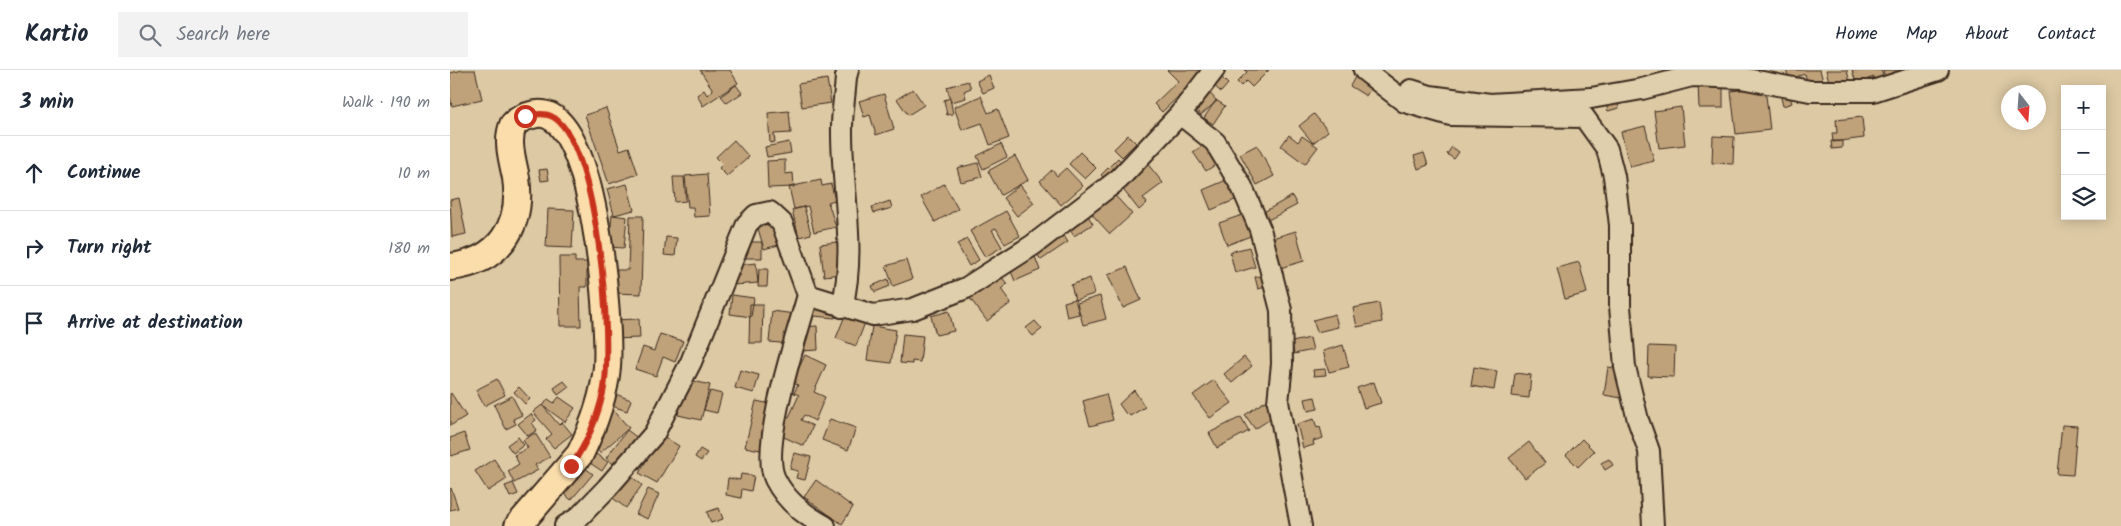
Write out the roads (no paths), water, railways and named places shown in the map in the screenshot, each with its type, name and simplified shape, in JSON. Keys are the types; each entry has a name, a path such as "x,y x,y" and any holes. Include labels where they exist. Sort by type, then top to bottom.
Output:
{"main road":[{"path":"450,267 466,264 491,253 502,242 509,231 517,194 510,141 510,131 513,125 525,116 539,114 550,115 558,120 572,143 580,162 599,239 604,274 607,366 603,394 580,454 518,526"}],"street":[{"path":"842,307 848,286 848,216 842,128 848,70"},
{"path":"808,295 873,315 914,309 966,288 1033,245 1119,179 1180,114 1214,70"},
{"path":"1364,70 1405,102 1450,115 1584,117 1607,149 1614,176 1620,225 1620,306 1625,367 1638,420 1649,451 1653,526"},
{"path":"1375,70 1400,87 1430,96 1490,104 1591,98 1642,89 1692,76 1741,78 1810,91 1873,91 1938,70"},
{"path":"1180,114 1215,142 1242,187 1260,229 1281,310 1282,364 1278,402 1301,526"},
{"path":"565,526 583,512 654,434 691,362 747,224 756,216 770,212 782,223 808,295 779,405 771,454 775,478 797,509 825,526"}]}
